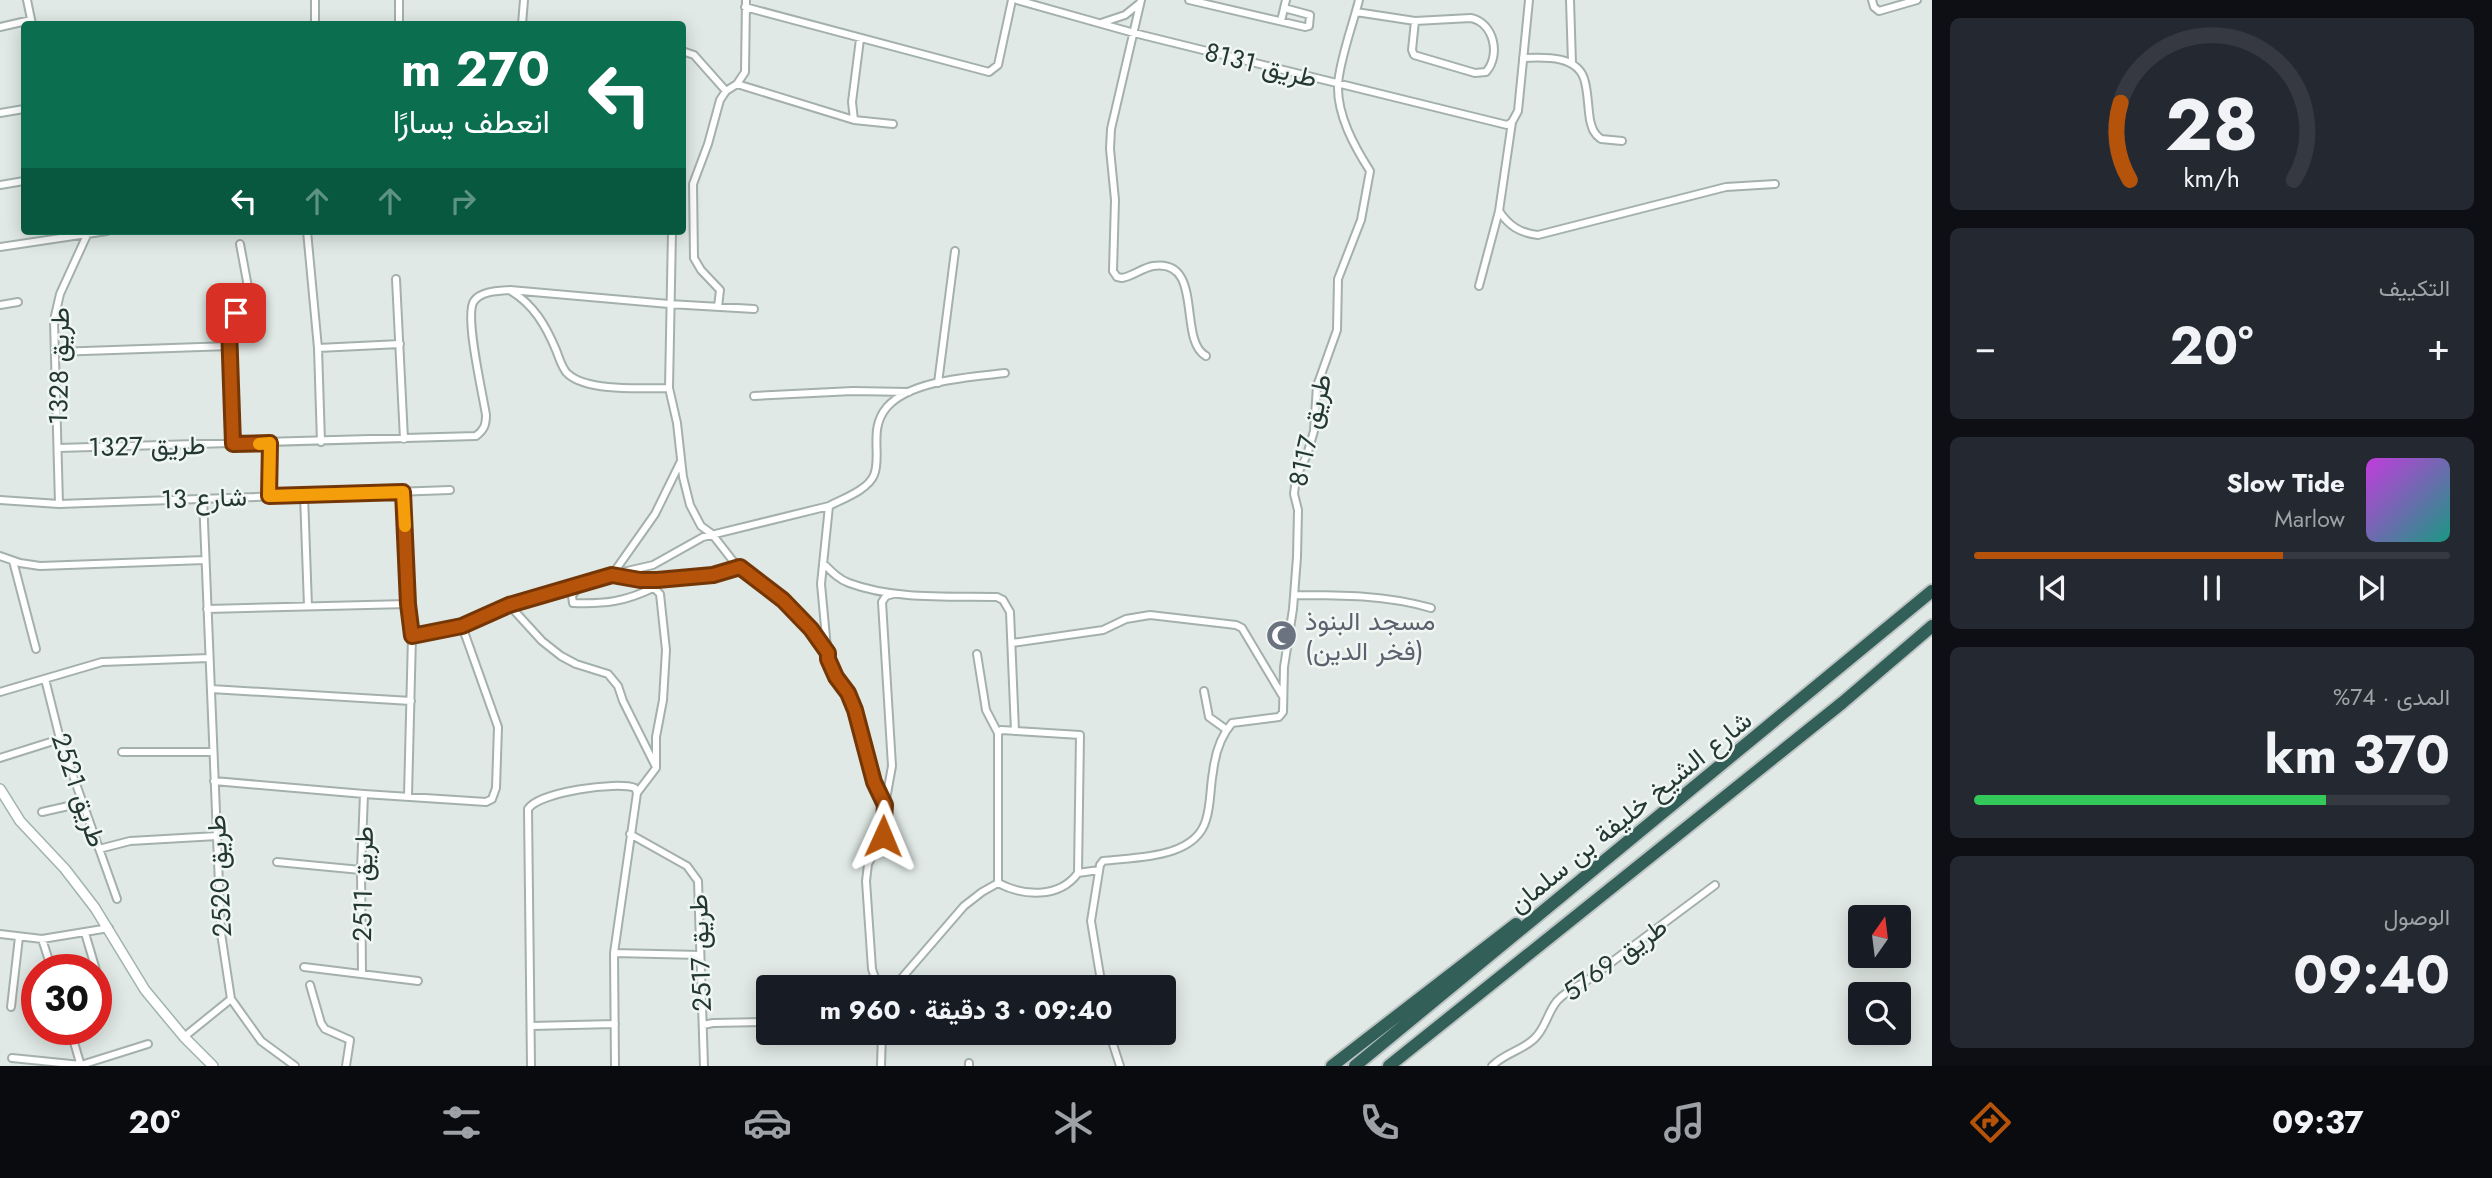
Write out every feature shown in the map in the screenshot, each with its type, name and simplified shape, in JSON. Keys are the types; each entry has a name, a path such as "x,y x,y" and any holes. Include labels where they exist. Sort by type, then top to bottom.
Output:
{"highway":[{"name":"شارع الشيخ خليفة بن سلمان","path":"1355,1066 1932,591"},
{"name":"شارع الشيخ خليفة بن سلمان","path":"1389,1066 1842,703 1932,626"},
{"path":"1332,1066 1511,927 1589,874"}],"street":[{"path":"27,0 32,21"},
{"path":"315,0 315,21"},
{"path":"399,0 399,21"},
{"path":"522,21 524,0"},
{"path":"718,307 720,290 701,270 694,258 693,184 708,145 720,100 743,76 746,66 745,4 860,39 993,71 998,65 1015,0"},
{"name":"طريق 8131","path":"1015,0 1338,85 1509,124"},
{"path":"1189,0 1214,3 1281,21 1305,27 1309,26 1311,19 1309,14 1285,4 1281,21"},
{"name":"طريق 8117","path":"1283,697 1298,533 1298,510 1294,494 1296,477 1307,455 1314,431 1317,386 1337,330 1338,279 1361,220 1370,171 1354,144 1343,117 1338,85 1359,0"},
{"path":"1479,286 1499,211 1509,124 1518,111 1529,0"},
{"path":"1570,0 1572,63"},
{"path":"1872,0 1874,7 1879,10 1917,0"},
{"path":"1099,23 1125,15 1140,2"},
{"path":"1140,2 1111,129 1110,149 1115,200 1113,271 1116,277 1122,278 1153,266 1168,267 1176,271 1184,283 1195,346 1206,356"},
{"path":"1356,12 1415,21 1471,18 1484,23 1489,29 1493,44 1490,68 1480,74 1416,57 1412,50 1415,21"},
{"path":"0,27 21,24"},
{"path":"854,120 852,102 860,39"},
{"path":"686,52 694,55 726,91"},
{"path":"1523,58 1545,57 1572,63 1585,79 1588,110 1595,134 1601,139 1622,141"},
{"path":"737,83 854,120 893,124"},
{"path":"0,113 21,110"},
{"path":"0,185 21,182"},
{"path":"1499,211 1515,229 1538,235 1726,187 1775,184"},
{"path":"43,235 44,241"},
{"path":"0,247 87,235"},
{"name":"طريق 1328","path":"59,504 56,307 87,235"},
{"path":"307,235 318,348 321,442"},
{"path":"672,235 669,388 690,505 701,526 712,534 740,567 783,600 811,629 828,653"},
{"path":"233,444 230,319 236,313 247,310 251,303 240,244"},
{"path":"938,383 955,251"},
{"path":"396,279 404,439"},
{"path":"510,290 754,309"},
{"path":"510,290 524,299 535,312 547,330 568,374 583,381 612,388 669,388"},
{"name":"طريق 1327","path":"58,448 476,436 483,431 486,415 472,332 471,309 474,300 481,296 510,290"},
{"path":"0,305 18,302"},
{"path":"318,348 400,344"},
{"path":"55,352 230,346"},
{"path":"412,636 462,626 509,605 653,565 712,534 830,506 869,482 874,475 876,433 886,408 898,398 938,383 1005,373"},
{"path":"754,396 765,393 911,392"},
{"path":"269,496 270,443"},
{"path":"612,575 655,514 681,461"},
{"name":"شارع 13","path":"0,500 59,504 450,491"},
{"path":"403,492 412,636 408,796"},
{"path":"303,495 308,607"},
{"name":"طريق 2520","path":"203,498 221,933 231,999 261,1041 295,1066"},
{"path":"830,506 821,584 828,659 855,710 874,782 885,805"},
{"path":"0,556 40,566 205,560"},
{"path":"13,561 36,649"},
{"path":"823,563 837,577 849,583 894,593 997,597 1003,600 1010,612 1015,731"},
{"path":"612,575 640,580 713,575 740,567"},
{"path":"615,1066 614,953 637,793 656,768 656,737 663,700 666,650 660,594 640,580"},
{"path":"579,585 572,596 573,603 601,604 623,601 653,588"},
{"path":"874,975 866,881 868,864 883,836 892,766 882,602 894,593"},
{"path":"1294,595 1375,596 1431,608"},
{"path":"206,610 408,604"},
{"path":"509,605 542,641 561,656 576,664 608,674 618,686 656,768"},
{"path":"1012,643 1103,630 1126,619 1150,615 1236,625 1242,628 1283,697 1283,712 1279,717 1242,720 1233,723 1227,730 1216,751 1207,819 1200,833 1169,852 1157,856 1103,861 1099,870 1091,921 1100,975"},
{"name":"طريق 2511","path":"214,781 486,802 495,794 498,727 462,626"},
{"path":"976,654 986,710 998,733 998,883"},
{"path":"0,692 102,662 209,658"},
{"name":"طريق 2521","path":"45,679 60,738 117,899"},
{"path":"211,689 411,701"},
{"path":"1204,691 1209,717 1227,730"},
{"path":"998,733 1001,730 1080,735 1078,873 1071,883 1037,894 1015,892 998,883"},
{"path":"0,758 60,738"},
{"path":"122,752 213,752"},
{"path":"531,1066 528,809 536,802 567,792 621,785 635,788 637,793"},
{"path":"0,789 20,821 65,869 109,928 145,990 184,1037 213,1066"},
{"name":"طريق 2511","path":"362,974 361,870 364,794"},
{"path":"42,812 82,803"},
{"name":"طريق 2517","path":"630,834 679,860 693,873 699,891 704,1066"},
{"path":"99,849 130,841 217,836"},
{"path":"277,862 361,870"},
{"path":"1078,873 1099,870"},
{"path":"904,975 964,906 998,883"},
{"name":"طريق 5769","path":"1492,1066 1504,1055 1532,1041 1546,1024 1555,1003 1564,994 1585,982 1715,885"},
{"path":"0,934 42,939 109,928"},
{"path":"85,933 91,954"},
{"path":"11,1007 19,937"},
{"path":"42,939 47,954"},
{"path":"614,953 700,955"},
{"path":"304,967 418,981"},
{"path":"310,985 325,1029 350,1040 346,1066"},
{"path":"184,1037 231,999"},
{"path":"703,1025 756,1022"},
{"path":"531,1026 615,1024"},
{"path":"12,1058 81,1065 148,1044"},
{"path":"75,1045 81,1065"},
{"path":"881,1066 882,1045"},
{"path":"1113,1045 1119,1066"}],"slow traffic":[{"path":"259,444 270,443 269,496 403,492 405,526"}],"place":[{"name":"مسجد البنوذ (فخر الدين)","path":"1282,636"}],"route":[{"path":"236,313 230,319 229,327 233,444 270,443 269,496 403,492 412,636 462,626 509,605 612,575 657,580 713,575 740,567 783,600 811,629 828,653 836,677 848,693 855,710 874,782 885,805 883,836"}]}
